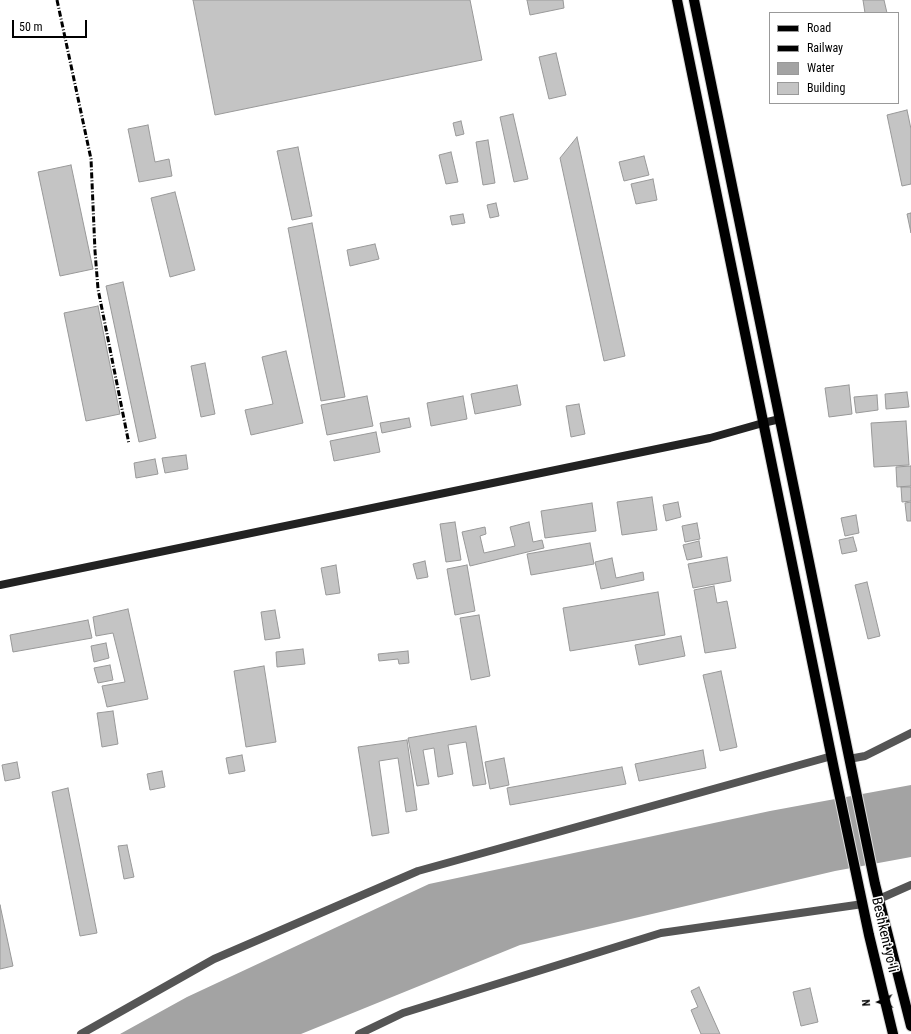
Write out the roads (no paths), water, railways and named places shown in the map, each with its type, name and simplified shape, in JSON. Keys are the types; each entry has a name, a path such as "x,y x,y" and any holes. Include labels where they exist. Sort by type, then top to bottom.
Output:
{"main road":[{"name":"Beshkent yoʻli","path":"677,0 834,769 859,888 893,1034"},
{"name":"Beshkent yoʻli","path":"694,0 875,884 911,1026"},
{"path":"0,585 710,438 780,419"}],"street":[{"path":"850,761 864,756 911,733"},
{"path":"81,1034 214,959 418,871 832,756"},
{"path":"879,899 911,885"},
{"path":"359,1034 403,1013 660,934 863,904"}],"water":[{"path":"911,785 911,857 835,871 520,945 301,1034 120,1034 187,997 429,884 770,811"}],"railway":[{"path":"57,0 91,159 98,289 129,444"}]}
